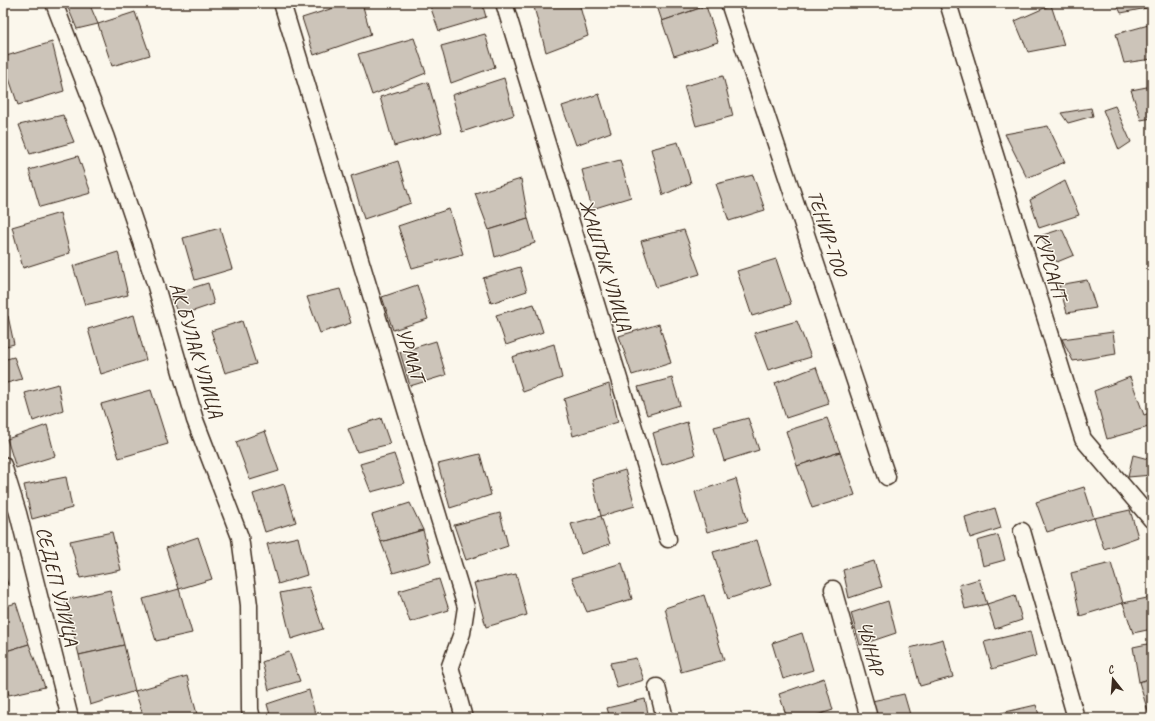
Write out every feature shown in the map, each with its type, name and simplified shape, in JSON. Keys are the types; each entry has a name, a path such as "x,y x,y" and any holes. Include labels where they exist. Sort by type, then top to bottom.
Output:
{"street":[{"name":"АК БУЛАК УЛИЦА","path":"54,3 106,138 155,283 195,420 240,537 249,605 250,710 252,718"},
{"name":"УРМАТ","path":"282,3 466,607 462,634 450,666 464,718"},
{"name":"ЖАШТЫК УЛИЦА","path":"504,3 668,538"},
{"name":"ТЕНИР-ТОО","path":"729,3 887,477"},
{"name":"КУРСАНТ","path":"948,3 1083,439 1152,520"},
{"name":"СЕДЕП УЛИЦА","path":"3,465 18,513 70,718"},
{"path":"1022,532 1076,718"},
{"name":"ЧЫНАР","path":"833,589 869,718"},
{"path":"657,687 665,718"}],"building":[{"path":"66,3 89,3 98,24 77,29"},
{"path":"349,3 362,3 371,35 314,55 302,18"},
{"path":"429,3 482,3 486,17 439,31"},
{"path":"532,3 547,3 534,7"},
{"path":"547,3 579,3 588,36 546,52 534,7"},
{"path":"656,3 705,3 706,6 662,21"},
{"path":"1116,3 1152,3 1152,7 1121,13"},
{"path":"1051,5 1064,45 1028,52 1015,21"},
{"path":"706,6 718,42 674,56 662,21"},
{"path":"135,12 150,55 112,66 98,24"},
{"path":"1152,24 1152,59 1124,63 1116,34"},
{"path":"485,34 495,67 451,83 441,46"},
{"path":"414,38 426,73 372,95 358,54"},
{"path":"52,42 64,91 18,105 3,57"},
{"path":"723,76 733,116 696,126 684,86"},
{"path":"504,78 514,115 462,132 452,95"},
{"path":"428,82 442,132 394,146 380,97"},
{"path":"1152,86 1152,118 1141,120 1131,90"},
{"path":"599,94 611,132 576,145 562,106"},
{"path":"1115,106 1131,142 1119,150 1103,110"},
{"path":"1091,108 1093,116 1068,123 1061,113"},
{"path":"63,115 74,142 30,154 19,125"},
{"path":"1048,126 1065,162 1027,178 1005,134"},
{"path":"678,142 691,183 663,195 651,149"},
{"path":"78,156 91,193 40,207 29,170"},
{"path":"620,160 631,197 592,209 582,170"},
{"path":"398,161 411,203 364,219 351,176"},
{"path":"753,175 765,210 729,221 716,184"},
{"path":"521,179 528,218 489,230 475,193"},
{"path":"1065,181 1079,215 1039,228 1030,200"},
{"path":"449,209 463,254 412,268 398,226"},
{"path":"60,213 70,253 23,268 12,227"},
{"path":"528,218 535,243 495,257 489,230"},
{"path":"220,228 232,269 195,280 183,238"},
{"path":"1062,229 1074,255 1057,262 1040,236"},
{"path":"684,230 700,274 656,287 641,241"},
{"path":"118,252 128,295 85,305 73,266"},
{"path":"776,259 791,304 752,316 737,271"},
{"path":"520,267 527,291 491,303 483,278"},
{"path":"1087,280 1096,308 1067,313 1059,285"},
{"path":"208,283 214,304 179,316 170,295"},
{"path":"417,285 428,319 393,330 382,297"},
{"path":"340,289 351,323 320,333 307,297"},
{"path":"534,304 543,332 506,345 496,315"},
{"path":"134,315 146,360 101,374 88,329"},
{"path":"8,316 14,344 3,347 3,317"},
{"path":"242,321 256,364 225,373 211,331"},
{"path":"797,321 811,357 768,370 754,333"},
{"path":"659,324 671,363 632,375 619,336"},
{"path":"1113,332 1116,354 1073,361 1062,339"},
{"path":"436,341 446,375 410,386 400,352"},
{"path":"554,344 562,378 523,392 512,357"},
{"path":"14,357 22,379 3,384 3,360"},
{"path":"816,367 829,404 786,418 775,383"},
{"path":"1130,377 1144,415 1152,412 1152,426 1107,439 1094,391"},
{"path":"672,378 680,405 647,415 638,387"},
{"path":"58,384 63,410 33,421 25,393"},
{"path":"609,384 618,422 573,436 564,399"},
{"path":"151,390 168,444 119,458 101,404"},
{"path":"381,418 390,444 357,452 348,429"},
{"path":"748,418 759,450 724,461 714,427"},
{"path":"827,418 840,452 797,466 786,431"},
{"path":"687,422 695,455 662,465 653,433"},
{"path":"47,425 55,456 16,468 7,439"},
{"path":"265,431 279,471 250,480 236,442"},
{"path":"840,452 855,495 812,508 797,466"},
{"path":"394,454 404,483 371,492 360,464"},
{"path":"480,454 491,495 450,508 438,464"},
{"path":"1133,455 1152,460 1152,475 1128,477"},
{"path":"625,470 635,506 601,516 592,480"},
{"path":"66,477 72,508 32,519 24,485"},
{"path":"736,479 748,521 707,532 695,492"},
{"path":"284,484 296,522 265,532 253,494"},
{"path":"1084,487 1094,518 1047,532 1036,502"},
{"path":"410,503 423,530 381,542 372,515"},
{"path":"995,508 1001,528 970,538 965,517"},
{"path":"1130,510 1138,537 1104,549 1094,518"},
{"path":"500,513 508,546 466,560 454,525"},
{"path":"601,516 610,544 581,554 571,524"},
{"path":"423,530 431,562 393,573 381,542"},
{"path":"112,532 121,570 80,578 70,541"},
{"path":"998,535 1005,560 983,566 977,541"},
{"path":"198,537 212,579 179,589 166,548"},
{"path":"298,537 307,575 278,584 267,544"},
{"path":"757,540 771,585 728,599 713,552"},
{"path":"874,561 882,587 849,598 843,570"},
{"path":"622,563 632,599 587,612 572,578"},
{"path":"1111,563 1123,603 1080,616 1071,573"},
{"path":"3,571 8,584 3,586"},
{"path":"516,574 527,615 486,627 474,583"},
{"path":"439,579 449,610 410,622 399,591"},
{"path":"979,579 987,604 965,609 959,585"},
{"path":"309,587 323,629 291,639 280,593"},
{"path":"179,589 192,633 156,641 143,599"},
{"path":"110,590 124,645 79,655 65,600"},
{"path":"704,595 724,660 681,672 665,608"},
{"path":"1015,595 1022,620 995,629 987,604"},
{"path":"1152,597 1152,629 1133,633 1123,603"},
{"path":"888,601 896,633 860,645 851,613"},
{"path":"16,603 29,644 3,652 3,607"},
{"path":"1030,631 1036,656 992,669 984,642"},
{"path":"802,633 813,670 783,679 772,643"},
{"path":"943,639 953,677 920,686 910,648"},
{"path":"1152,643 1152,678 1139,682 1133,647"},
{"path":"29,644 45,687 9,695 3,678 3,652"},
{"path":"124,645 135,691 90,705 79,655"},
{"path":"289,652 300,681 269,690 262,662"},
{"path":"636,658 644,680 617,688 610,663"},
{"path":"187,676 198,718 144,718 135,691"},
{"path":"824,678 833,710 808,718 787,718 779,694"},
{"path":"1152,678 1152,718 1150,718 1139,682"},
{"path":"309,690 316,718 271,718 267,704"},
{"path":"904,694 911,718 877,718 872,701"},
{"path":"645,699 649,718 610,718 607,708"},
{"path":"1036,705 1040,718 1003,718 1001,713"},
{"path":"42,714 43,718 26,718"}]}
